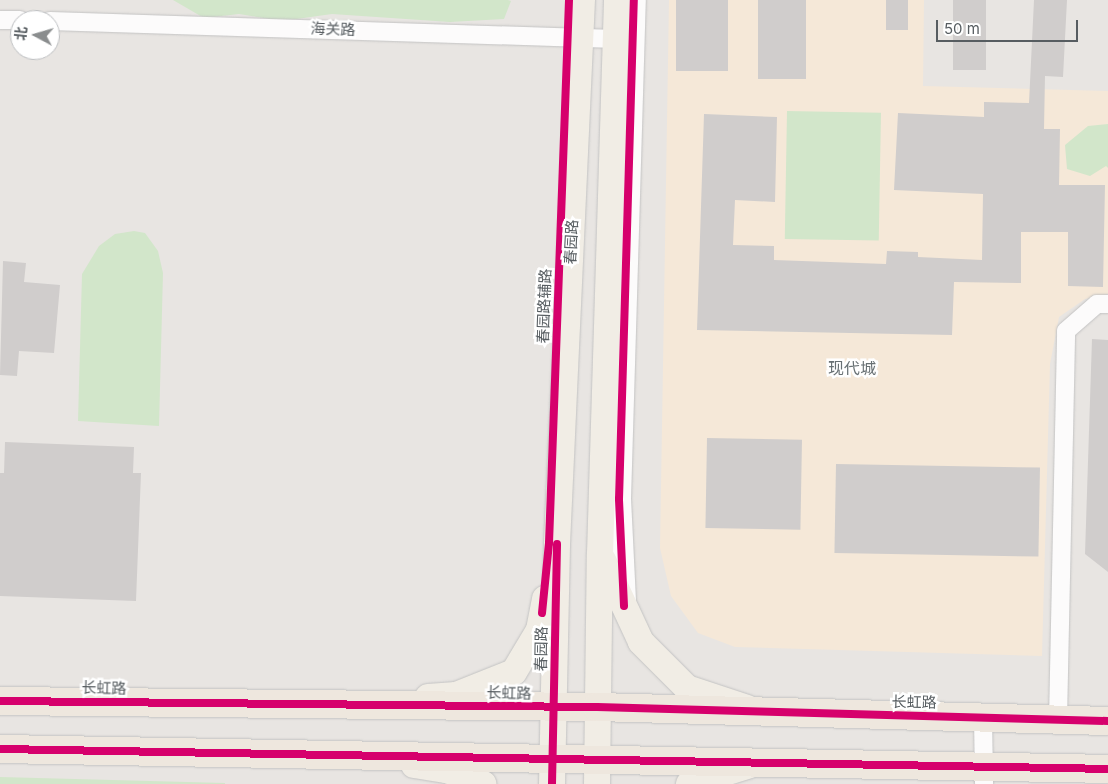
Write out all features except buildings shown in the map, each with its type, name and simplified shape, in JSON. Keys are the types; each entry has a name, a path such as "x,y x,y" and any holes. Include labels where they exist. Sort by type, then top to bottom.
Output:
{"highway":[{"name":"长虹路","path":"0,701 597,707 1108,721"},
{"path":"0,749 349,756 552,772 597,773 752,764 985,776 1108,769"}],"main road":[{"name":"春园路","path":"552,772 557,544 574,36 582,0"},
{"path":"597,773 600,554 617,0"},
{"path":"352,704 456,695 514,672 539,630 557,544"},
{"path":"600,554 641,642 687,688 757,711"},
{"path":"349,756 447,770 483,784"},
{"path":"688,784 752,764"}],"street":[{"name":"春园路辅路","path":"542,614 549,543 574,36 569,0"},
{"path":"624,606 619,499 634,0"},
{"name":"海关路","path":"60,21 574,36 616,39"},
{"path":"1058,720 1066,331 1097,304 1108,304"},
{"path":"983,717 985,776"}],"shaded area":[{"path":"669,0 924,0 923,86 1108,91 1108,294 1085,299 1059,317 1050,364 1042,656 735,647 698,633 671,596 660,548"}],"green space":[{"path":"173,0 511,1 504,19 450,22 332,14 282,21 239,14 204,18"},
{"path":"787,111 881,113 879,241 785,239"},
{"path":"1108,124 1108,168 1106,166 1090,176 1067,169 1065,145 1088,126"},
{"path":"134,231 145,233 158,251 163,273 159,426 78,421 82,274 99,246 115,234"},
{"path":"0,777 225,783 225,784 0,784"}],"cycle path":[{"path":"542,613 549,543 569,0"},
{"path":"624,606 619,499 634,0"},
{"path":"552,784 557,544"},
{"path":"0,701 597,707 1108,721"},
{"path":"0,749 1108,769"}],"district":[{"name":"现代城","path":"852,368"}]}
